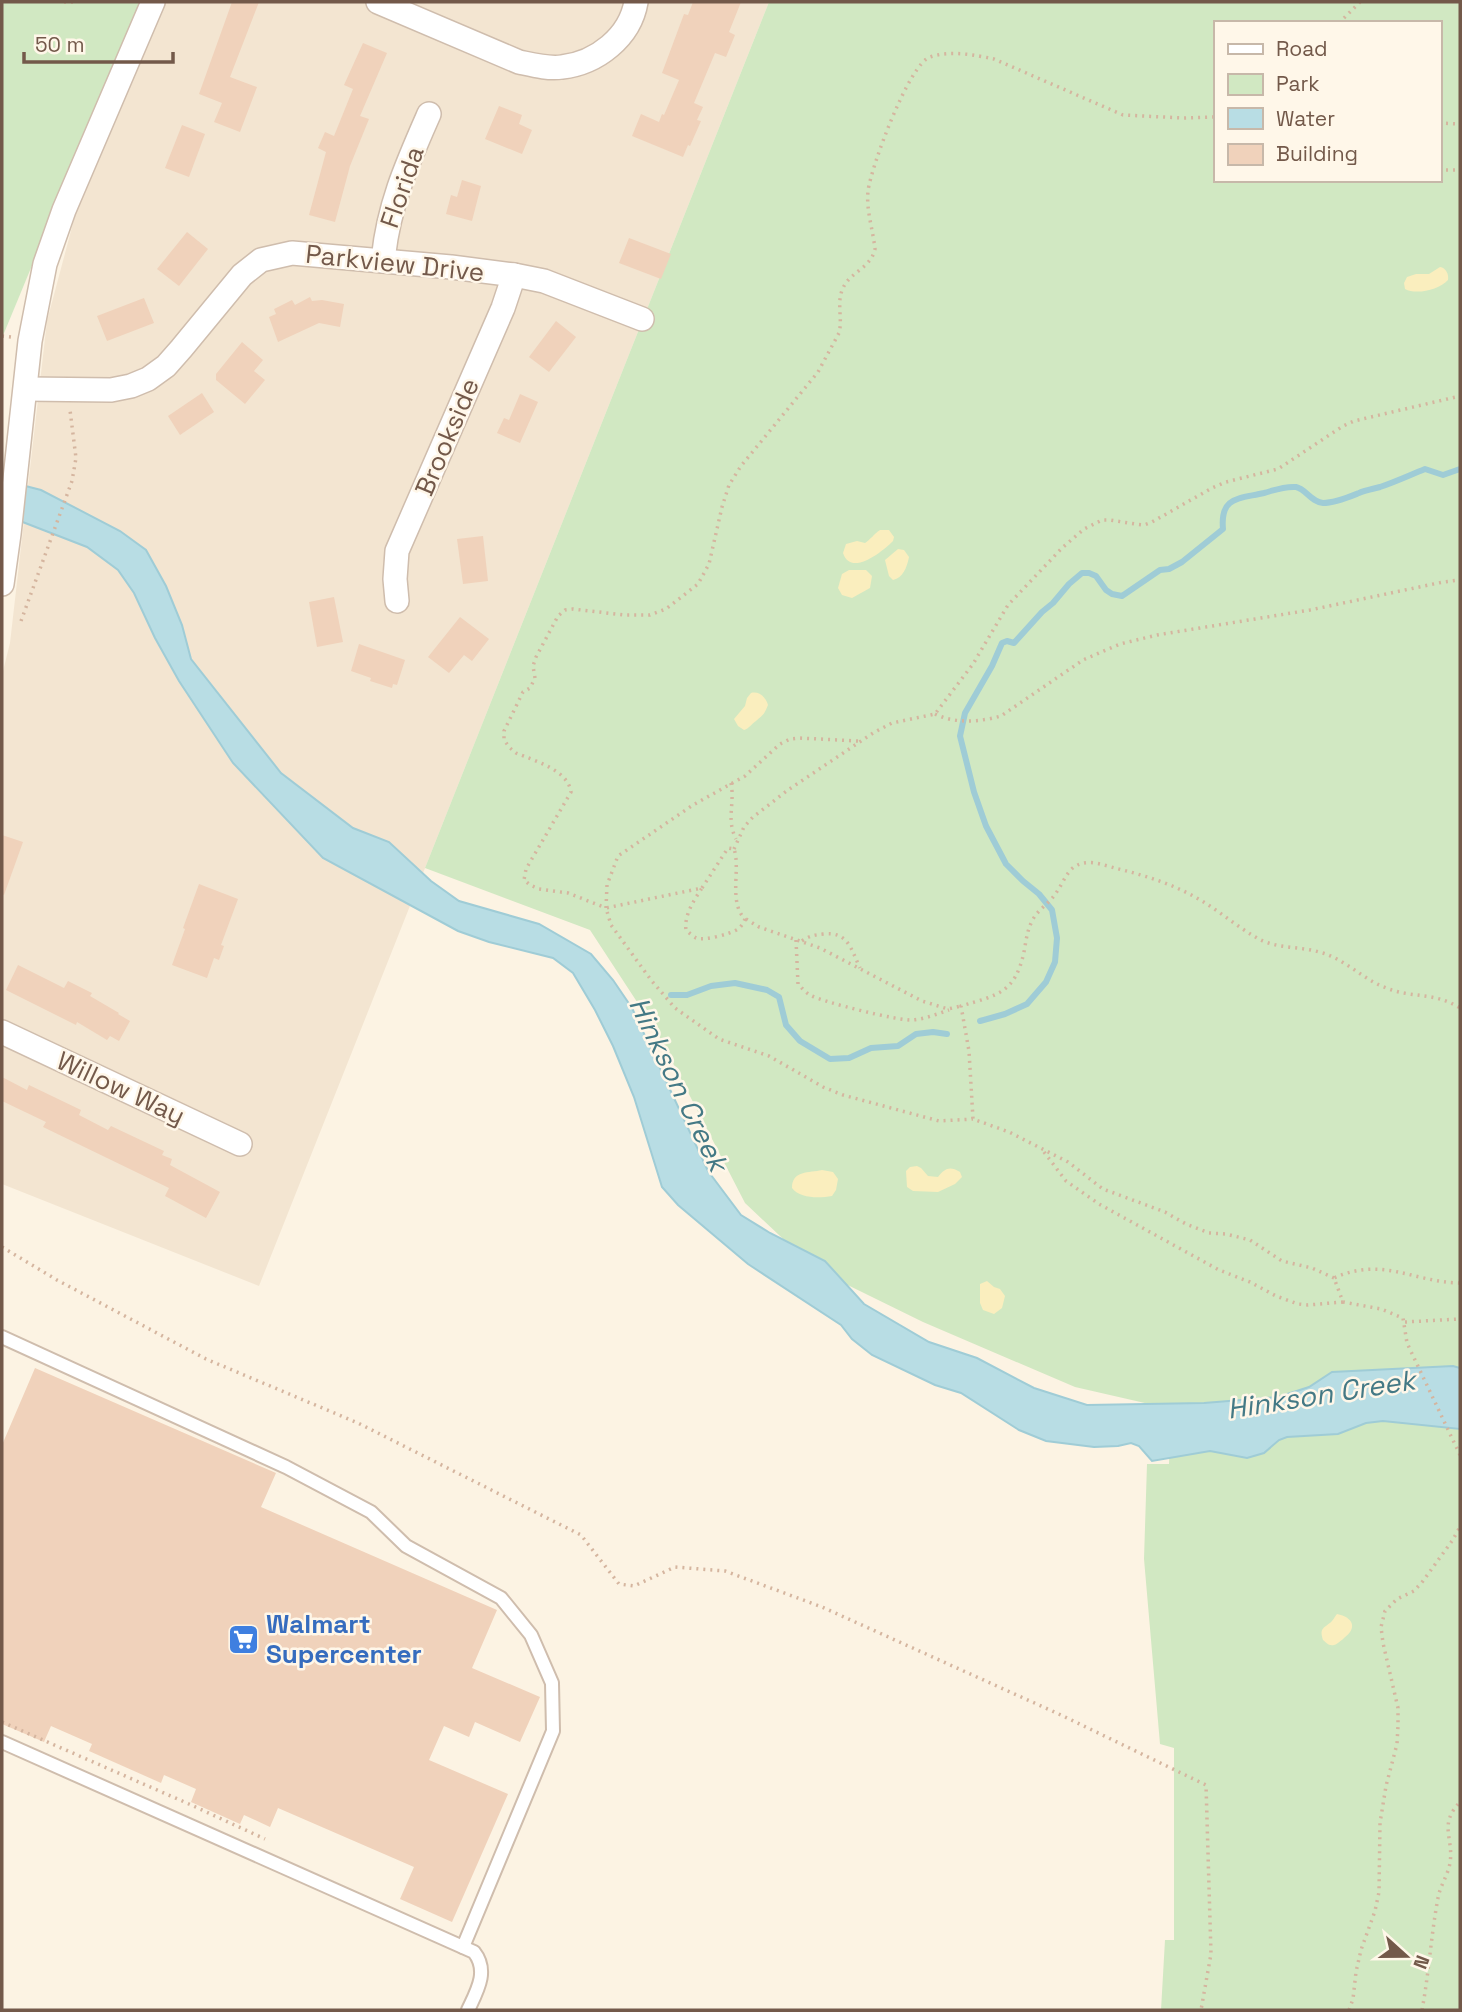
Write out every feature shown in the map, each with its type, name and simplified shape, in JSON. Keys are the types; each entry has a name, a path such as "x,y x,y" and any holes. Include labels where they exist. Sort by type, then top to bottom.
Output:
{"street":[{"path":"2,584 30,341 46,264 64,210 153,2"},
{"path":"377,2 519,62 539,67 562,68 604,52 622,34 636,2"},
{"name":"Florida","path":"383,261 386,232 404,170 429,114"},
{"name":"Parkview Drive","path":"26,389 111,390 148,379 166,366 242,275 261,260 292,253 514,275 544,281 642,319"},
{"name":"Brookside","path":"397,601 397,551 503,308 514,275"},
{"name":"Willow Way","path":"2,1032 240,1144"}],"lane":[{"path":"2,1337 286,1467 371,1512 405,1546 501,1598 531,1635 552,1683 553,1731 463,1947"},
{"path":"2,1742 474,1952 482,1966 478,1989 468,2010"}],"path":[{"path":"64,2 73,2"},
{"path":"1341,21 1360,2"},
{"path":"702,888 606,908 568,893 535,888 526,883 526,869 568,799 571,788 561,775 510,748 504,740 505,731 523,692 530,688 535,678 533,666 536,657 558,617 565,610 584,609 624,615 650,615 666,609 698,584 705,574 729,485 741,466 818,372 839,333 843,287 874,255 875,245 867,194 870,178 902,94 922,61 940,55 974,55 994,60 1123,115 1214,117"},
{"path":"1441,123 1460,124"},
{"path":"1441,170 1460,170"},
{"path":"21,621 72,481 76,458 67,390"},
{"path":"935,714 973,664 1007,605 1062,548 1094,523 1110,520 1144,525 1226,482 1278,469 1354,421 1460,396"},
{"path":"961,1006 948,1009 932,1005 820,948 759,927 745,919 737,904 734,849 744,827 753,817 859,741 892,723 935,714 946,719 974,721 1001,716 1083,660 1120,644 1460,580"},
{"path":"859,741 790,739 780,744 750,771 683,811 618,856 607,885 606,908 611,925 651,981 676,1008 719,1039 769,1056 823,1087 939,1121 973,1119 1009,1132 1068,1162 1103,1189 1165,1212 1209,1233 1250,1240 1282,1261 1312,1268 1334,1278 1353,1271 1388,1269 1431,1280 1460,1283"},
{"path":"731,783 733,792 730,822 737,840"},
{"path":"734,849 728,848 702,888 692,904 685,925 690,934 705,939 737,929 745,919"},
{"path":"799,941 798,984 810,995 897,1019 923,1018 990,998 1013,982 1032,922 1040,908 1054,896 1075,867 1096,863 1153,878 1178,888 1261,940 1329,955 1384,988 1400,993 1440,998 1460,1008"},
{"path":"799,941 809,936 833,933 846,939 861,970"},
{"path":"961,1006 970,1060 973,1119"},
{"path":"1044,1151 1066,1181 1099,1203 1219,1270 1298,1304 1308,1306 1343,1302 1390,1311 1403,1318 1407,1343 1460,1455"},
{"path":"2,1247 57,1280 206,1359 358,1423 581,1535 619,1584 634,1586 675,1567 725,1571 822,1607 1061,1715 1206,1785 1211,1954 1202,2010"},
{"path":"1334,1278 1343,1302"},
{"path":"1405,1322 1460,1319"},
{"path":"1349,2010 1361,1950 1375,1912 1379,1892 1380,1823 1398,1726 1398,1708 1382,1643 1381,1627 1385,1611 1397,1598 1414,1591 1423,1581 1460,1527"},
{"path":"1422,2010 1439,1892 1450,1863 1448,1822 1460,1802"}],"shaded area":[{"path":"163,2 769,2 259,1286 2,1184 2,675 10,643 47,321 76,212"}],"green space":[{"path":"2,2 141,2 2,338"},
{"path":"769,2 1460,2 1460,2010 1161,2010 1165,1940 1174,1940 1174,1748 1160,1744 1144,1559 1147,1464 1169,1464 1171,1409 1075,1387 923,1322 815,1269 745,1203 658,1034 590,930 425,868"}],"sand":[{"path":"1440,267 1448,276 1444,284 1421,291 1405,289 1407,277 1429,274"},
{"path":"880,530 889,530 894,537 893,541 867,560 853,563 847,560 843,553 846,544 857,541 865,543"},
{"path":"898,549 904,550 909,557 902,574 893,580 889,576 885,560"},
{"path":"849,570 866,570 872,576 870,588 852,598 842,595 838,588 842,574"},
{"path":"751,693 762,695 768,705 762,716 744,730 734,719"},
{"path":"917,1166 928,1176 938,1177 945,1170 953,1169 960,1172 962,1177 955,1184 938,1192 913,1191 907,1187 906,1171"},
{"path":"822,1170 833,1172 838,1179 832,1196 805,1196 792,1188 798,1175"},
{"path":"987,1281 1000,1289 1005,1296 1002,1308 994,1314 983,1310 980,1303 980,1284"},
{"path":"1337,1614 1350,1620 1352,1627 1342,1640 1330,1645 1323,1640 1322,1630"}],"water":[{"name":"Hinkson Creek","path":"2,480 41,490 120,531 146,550 166,586 182,625 191,659 281,773 353,828 389,842 431,881 459,901 539,924 591,954 632,1008 708,1171 741,1215 825,1261 864,1304 929,1342 977,1358 1034,1388 1087,1405 1204,1403 1278,1397 1309,1387 1332,1372 1453,1366 1460,1368 1460,1429 1383,1421 1366,1423 1338,1434 1287,1437 1279,1440 1264,1453 1247,1458 1210,1451 1152,1461 1139,1446 1131,1443 1094,1447 1046,1441 1019,1430 961,1393 935,1385 872,1355 852,1339 841,1325 748,1264 678,1205 662,1187 634,1097 613,1046 573,973 553,958 489,942 458,931 323,858 233,763 179,681 134,593 118,570 87,547 2,514"}],"building":[{"path":"232,2 259,2 230,77 257,87 240,132 214,122 222,103 199,94"},
{"path":"693,2 741,2 729,32 735,35 726,57 715,53 694,103 703,107 697,120 701,121 683,157 632,136 641,114 659,122 662,114 664,115 679,80 662,73 684,14 688,15"},
{"path":"363,43 387,53 360,116 369,119 350,166 335,222 309,215 326,152 318,148 325,132 334,136 353,89 344,85"},
{"path":"499,106 522,115 519,124 532,130 522,154 485,139"},
{"path":"182,125 205,134 189,177 165,168"},
{"path":"462,180 481,186 472,221 446,214 451,195 457,197"},
{"path":"187,232 208,249 179,286 157,269"},
{"path":"629,238 671,254 661,279 619,263"},
{"path":"310,297 312,301 344,304 340,327 319,323 278,342 269,317 276,314 274,309 292,300 295,305"},
{"path":"144,298 154,323 107,341 97,316"},
{"path":"556,321 576,337 549,372 529,357"},
{"path":"242,342 263,360 254,371 265,380 245,404 216,380 216,374"},
{"path":"202,393 214,412 180,435 168,416"},
{"path":"520,394 538,402 520,443 497,433 504,418 509,420"},
{"path":"483,536 488,581 463,584 457,539"},
{"path":"334,597 343,642 317,647 309,602"},
{"path":"460,617 489,639 472,661 464,655 449,673 428,657"},
{"path":"359,644 405,660 397,685 393,684 392,688 351,671"},
{"path":"2,835 23,842 4,895 2,894"},
{"path":"199,884 238,899 221,945 224,946 219,960 214,958 207,978 172,965"},
{"path":"18,965 64,988 68,981 92,993 90,996 130,1021 119,1041 110,1036 107,1040 77,1022 76,1025 6,990"},
{"path":"2,1077 27,1090 29,1085 81,1110 79,1115 108,1130 111,1126 164,1151 162,1155 172,1159 170,1165 220,1192 206,1218 165,1196 169,1188 43,1127 46,1122 2,1101"},
{"name":"Walmart Supercenter","path":"35,1368 276,1473 261,1507 497,1610 472,1668 540,1697 520,1742 475,1722 469,1737 444,1726 429,1760 508,1794 452,1922 400,1899 414,1867 278,1808 270,1827 244,1815 240,1824 191,1802 196,1789 164,1775 161,1783 89,1751 92,1744 51,1726 44,1742 2,1724 2,1445"}],"waterway":[{"path":"980,1021 1027,1004 1046,982 1055,962 1057,938 1052,910 1039,894 1006,864 986,826 960,736 965,713 1002,643 1014,643 1082,573 1096,576 1106,590 1122,596 1160,570 1169,569 1182,562 1223,529 1225,510 1239,498 1296,487 1315,500 1328,503 1380,487 1425,469 1443,475 1460,469"},
{"path":"671,995 687,995 711,986 735,983 767,990 779,997 786,1025 800,1041 830,1059 849,1058 871,1048 898,1046 916,1034 947,1034"}],"place":[{"name":"Walmart Supercenter","path":"243,1639"}]}
